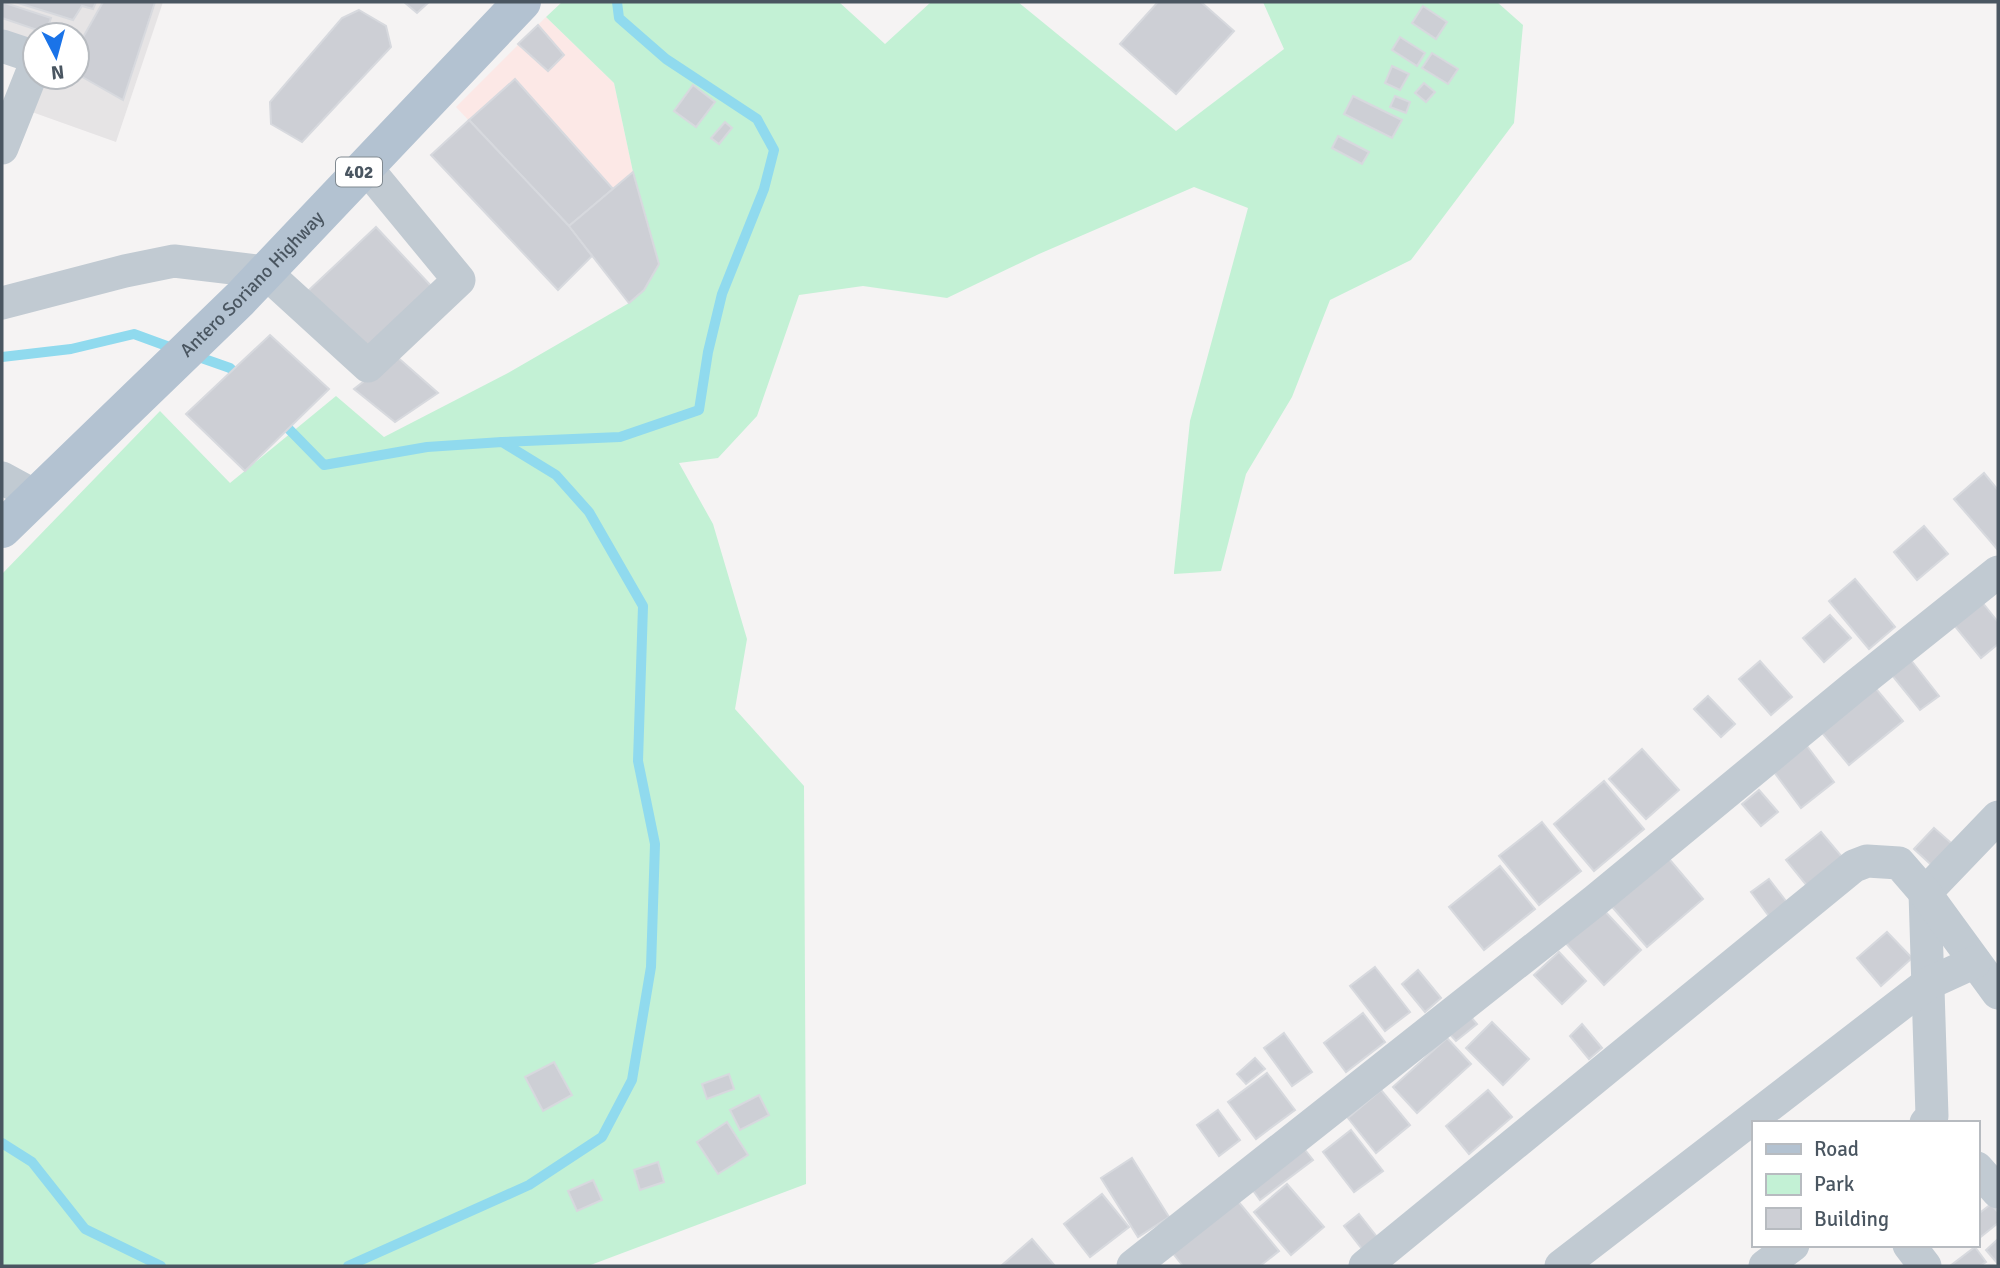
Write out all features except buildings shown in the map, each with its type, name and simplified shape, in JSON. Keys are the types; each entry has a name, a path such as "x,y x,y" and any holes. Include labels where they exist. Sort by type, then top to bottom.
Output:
{"main road":[{"name":"Antero Soriano Highway","path":"2,529 197,342 522,2"}],"street":[{"path":"2,46 21,52"},
{"path":"2,148 25,91"},
{"path":"2,303 174,261 265,272 369,366 459,280 365,166"},
{"path":"2,478 35,496"},
{"path":"1133,1266 1586,908 1998,572"},
{"path":"1932,1121 1925,893 1998,817"},
{"path":"1365,1266 1854,866 1867,861 1899,863 1925,893 1998,993"},
{"path":"1561,1266 1927,984 1975,962"},
{"path":"1979,1170 1998,1192"},
{"path":"1911,1247 1925,1266"}],"shaded area":[{"path":"2,2 163,2 116,142 18,107 27,91 91,91 91,21 21,21 21,52 2,46"},
{"path":"546,17 614,83 633,172 659,264 644,290 629,303 569,226 456,107"}],"green space":[{"path":"562,2 839,2 885,44 931,2 1018,2 1176,131 1284,49 1263,2 1497,2 1523,25 1514,123 1411,260 1330,300 1292,397 1246,474 1221,571 1174,574 1190,421 1248,208 1194,187 1039,254 947,298 863,286 799,295 757,416 718,458 679,463 713,524 747,639 735,709 804,786 806,1184 588,1266 2,1266 2,574 160,411 230,483 336,396 384,437 508,373 629,303 644,290 659,264 633,172 614,83 546,17"}],"waterway":[{"path":"502,442 620,437 699,410 708,352 722,294 764,189 774,150 757,119 666,59 619,18 617,2"},
{"path":"2,357 71,349 134,334 175,349"},
{"path":"193,355 230,368 241,379"},
{"path":"280,420 324,465 427,447 502,442 556,475 589,512 643,606 638,761 655,844 651,967 632,1080 602,1137 529,1185 348,1266"},
{"path":"2,1143 32,1162 85,1229 161,1266"}]}
